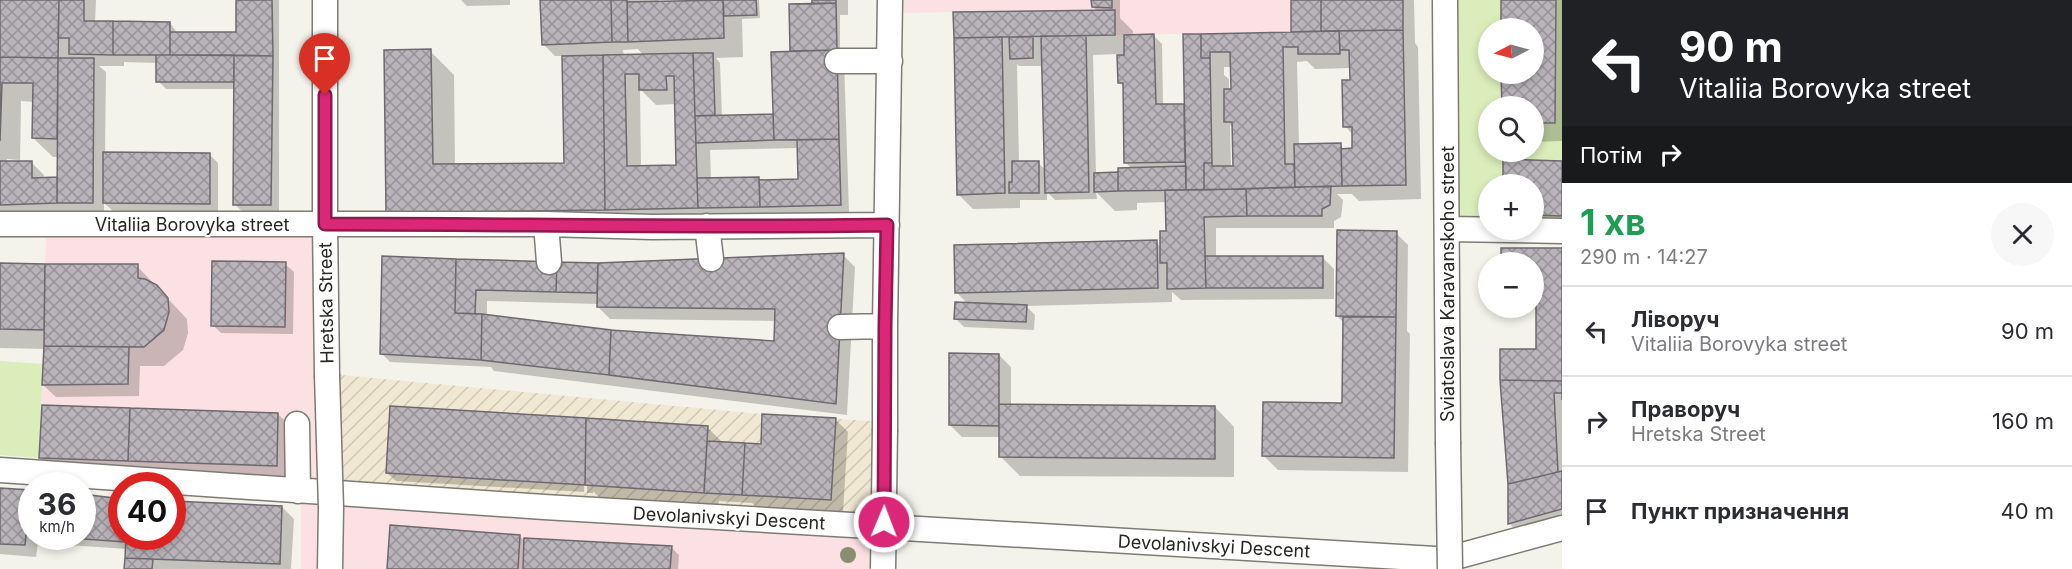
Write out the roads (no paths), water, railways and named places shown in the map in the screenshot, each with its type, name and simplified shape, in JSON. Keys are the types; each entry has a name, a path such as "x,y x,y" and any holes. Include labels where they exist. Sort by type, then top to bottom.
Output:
{"street":[{"name":"Hretska Street","path":"325,0 325,224 331,508 330,569"},
{"path":"883,569 890,0"},
{"name":"Sviatoslava Karavanskoho street","path":"1444,0 1450,569"},
{"path":"837,61 890,61"},
{"name":"Vitaliia Borovyka street","path":"0,224 887,225"},
{"path":"546,224 549,262"},
{"path":"707,226 711,259"},
{"path":"1448,229 1562,231"},
{"path":"840,327 885,326"},
{"path":"297,424 298,491"},
{"name":"Devolanivskyi Descent","path":"0,470 567,509 1448,560 1562,528"}]}
